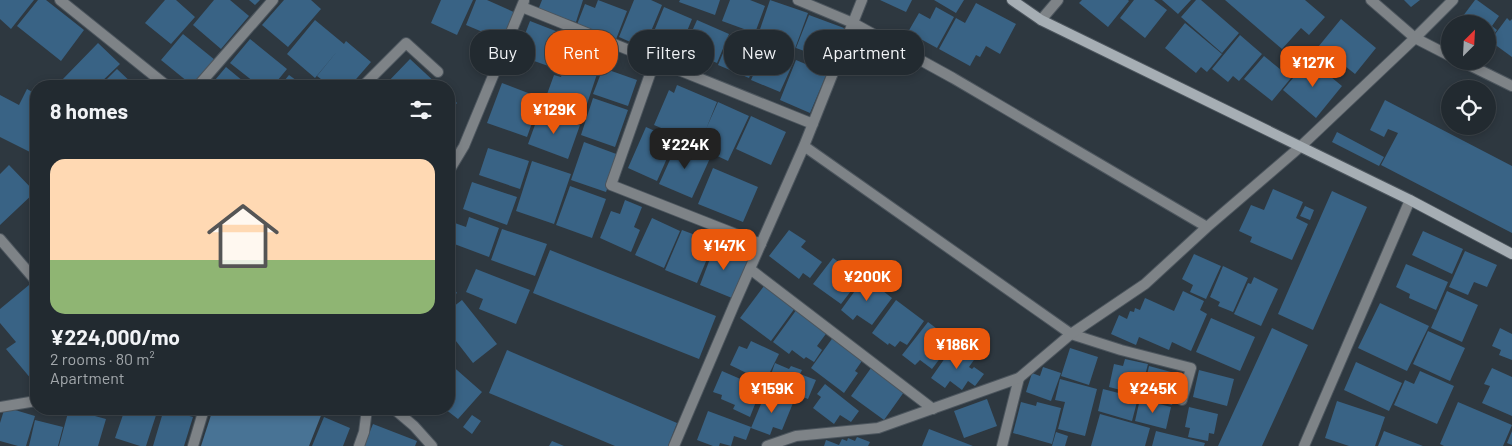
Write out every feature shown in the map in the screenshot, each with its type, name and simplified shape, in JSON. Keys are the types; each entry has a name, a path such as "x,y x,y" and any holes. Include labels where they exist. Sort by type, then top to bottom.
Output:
{"street":[{"path":"60,0 72,4 160,80"},
{"path":"203,80 273,0"},
{"path":"798,0 853,23 962,83 1207,227"},
{"path":"674,446 804,146 862,0"},
{"path":"1012,0 1041,20 1410,200 1512,254"},
{"path":"1041,20 1058,0"},
{"path":"1371,0 1415,38 1441,51"},
{"path":"767,446 796,436 878,428 1018,378 1071,334 1145,284 1207,227 1300,147 1453,0"},
{"path":"455,161 464,146 523,3 628,48"},
{"path":"369,80 406,43 438,72"},
{"path":"1479,70 1512,86"},
{"path":"650,75 611,185 761,244"},
{"path":"692,75 813,124"},
{"path":"804,146 1071,334 1121,350 1191,368 1182,400"},
{"path":"1304,446 1410,200"},
{"path":"0,239 30,272"},
{"path":"750,269 933,409"},
{"path":"1002,446 1018,378"},
{"path":"0,407 30,402"},
{"path":"193,446 202,415"},
{"path":"359,446 364,432 366,415"},
{"path":"401,415 432,446"}],"shaded area":[{"path":"211,415 321,415 309,446 201,446"}],"building":[{"path":"0,0 34,0 11,29 0,19"},
{"path":"38,0 46,0 84,30 61,61 17,26"},
{"path":"165,0 176,0 195,17 171,44 145,23"},
{"path":"214,0 230,0 249,16 221,49 193,25"},
{"path":"249,0 260,0 255,5"},
{"path":"284,0 311,0 321,9 288,47 262,25"},
{"path":"441,0 473,0 457,35 431,23"},
{"path":"476,0 487,0 516,13 509,30 478,30 466,25"},
{"path":"542,0 583,0 576,22 538,10"},
{"path":"598,0 627,11 618,34 618,30 584,30 576,27 585,4 595,8"},
{"path":"634,0 651,0 662,5 652,30 628,30 628,41 619,37"},
{"path":"680,0 720,0 715,15 679,2"},
{"path":"730,0 750,0 765,6 756,30 747,30 722,21"},
{"path":"770,0 808,13 794,51 794,30 760,30"},
{"path":"880,0 912,0 906,12"},
{"path":"934,0 964,0 956,13"},
{"path":"1082,0 1129,1 1108,27 1079,3"},
{"path":"1134,0 1154,0 1167,10 1145,38 1120,18"},
{"path":"1162,0 1191,0 1178,14"},
{"path":"1196,0 1201,0 1239,33 1222,53 1181,17"},
{"path":"1225,0 1305,0 1325,17 1309,35 1301,28 1282,49"},
{"path":"1404,0 1420,0 1411,7"},
{"path":"1477,0 1499,16 1496,20 1496,15 1464,15"},
{"path":"976,3 1016,24 1000,54 986,46 980,57 976,55 970,66 939,49 956,18 965,23"},
{"path":"664,7 692,19 687,30 655,30"},
{"path":"936,7 954,17 937,48 924,41 924,30 909,30 919,13 930,19"},
{"path":"809,15 844,28 843,30 804,30 804,51 796,48"},
{"path":"1507,18 1510,21 1512,19 1512,57 1496,45 1496,33"},
{"path":"1341,19 1376,48 1355,74 1335,58 1330,65 1314,52"},
{"path":"315,20 344,44 346,41 371,62 355,80 322,80 317,76 339,49 315,78 287,54"},
{"path":"697,20 724,32 724,46 717,63 714,62 714,30 693,30"},
{"path":"530,21 553,30 545,30 545,65 535,61 535,30 527,30"},
{"path":"1185,23 1222,54 1207,72 1201,67 1196,73 1165,48"},
{"path":"183,34 215,60 198,80 186,80 161,60"},
{"path":"1240,35 1262,54 1239,81 1233,76 1228,82 1212,69"},
{"path":"250,39 287,69 278,80 251,80 230,63"},
{"path":"98,43 120,64 103,80 62,80"},
{"path":"724,51 724,68 718,65"},
{"path":"1264,56 1291,78 1272,101 1244,79"},
{"path":"410,59 433,80 390,80"},
{"path":"1309,59 1342,86 1316,118 1283,90"},
{"path":"796,60 804,63 804,75 826,75 810,113 780,100 790,75 794,75"},
{"path":"226,67 242,80 215,80"},
{"path":"117,69 129,80 106,80"},
{"path":"618,73 637,80 628,106 593,94 600,75 618,75"},
{"path":"289,75 296,80 285,80"},
{"path":"554,75 561,77 562,75 597,75 585,110 546,97"},
{"path":"753,75 788,75 780,92 751,80"},
{"path":"502,83 541,98 527,137 487,123"},
{"path":"677,85 717,102 706,129 718,102 749,116 728,161 698,147 699,144 654,125 669,90 674,93"},
{"path":"27,89 30,91 30,152 0,137 0,95 19,105"},
{"path":"593,98 628,110 615,147 581,135"},
{"path":"1385,100 1441,129 1441,135 1452,135 1512,166 1512,233 1381,165 1398,133 1388,129 1384,137 1370,130"},
{"path":"540,111 580,125 568,159 528,144"},
{"path":"751,116 786,132 771,165 736,149"},
{"path":"646,127 675,140 657,181 628,168"},
{"path":"1337,132 1384,157 1379,166 1332,142"},
{"path":"584,142 619,155 606,192 571,180"},
{"path":"678,142 711,156 692,198 659,184"},
{"path":"488,148 529,161 520,189 479,175"},
{"path":"532,161 571,174 554,224 516,211"},
{"path":"9,165 30,187 30,197 0,225 0,174"},
{"path":"713,168 758,187 743,222 698,204"},
{"path":"472,182 517,197 507,225 463,209"},
{"path":"570,186 606,199 592,238 556,225"},
{"path":"1273,189 1303,202 1296,218 1308,224 1292,260 1250,242 1252,237 1239,231 1251,205 1264,210"},
{"path":"1332,191 1367,207 1313,330 1278,314"},
{"path":"625,200 642,207 634,227 640,230 631,252 600,238 611,211 620,214"},
{"path":"1305,206 1314,210 1310,220 1300,216"},
{"path":"469,217 499,228 489,257 455,244 455,223 466,227"},
{"path":"652,218 680,231 664,268 635,255"},
{"path":"502,229 547,244 535,276 491,260"},
{"path":"682,230 714,242 697,283 665,270"},
{"path":"789,230 806,241 801,247 822,262 810,278 803,273 799,279 769,256"},
{"path":"1423,231 1463,249 1452,274 1412,255"},
{"path":"716,243 749,257 732,298 700,285"},
{"path":"550,250 716,316 699,359 533,293"},
{"path":"1465,251 1497,265 1487,287 1474,282 1468,295 1449,287"},
{"path":"1194,254 1221,266 1206,299 1190,292 1193,285 1182,279"},
{"path":"833,258 861,278 841,304 813,284"},
{"path":"1406,264 1448,282 1436,310 1409,298 1410,294 1396,287"},
{"path":"1223,266 1248,278 1233,312 1218,306 1220,302 1210,297"},
{"path":"476,269 530,290 516,324 479,309 483,299 466,292"},
{"path":"865,277 892,298 872,325 857,315 853,320 841,310"},
{"path":"1254,277 1278,289 1261,326 1234,314 1248,283 1251,284"},
{"path":"29,285 30,378 6,349 16,342 0,323 0,309"},
{"path":"764,286 795,308 771,341 740,318"},
{"path":"1183,291 1204,301 1200,310 1207,314 1191,351 1172,342 1169,350 1139,337 1136,345 1111,334 1119,315 1127,319 1130,311 1134,312 1135,308 1140,310 1145,298 1174,311"},
{"path":"1447,291 1478,305 1462,342 1431,328"},
{"path":"462,300 497,344 473,363 455,340 455,305"},
{"path":"896,300 924,321 907,345 900,341 895,347 889,343 888,345 872,333"},
{"path":"1380,303 1429,326 1407,371 1358,348"},
{"path":"797,309 828,331 817,346 822,350 814,362 806,357 804,359 792,350 789,354 773,342"},
{"path":"1211,318 1255,337 1240,371 1196,352"},
{"path":"928,322 953,341 932,369 920,360 915,365 902,355"},
{"path":"1272,328 1308,345 1262,446 1218,446"},
{"path":"1500,328 1512,334 1512,360 1499,355 1501,350 1492,346"},
{"path":"1428,331 1465,348 1450,381 1413,364"},
{"path":"834,336 864,358 855,371 858,373 844,393 811,368"},
{"path":"751,341 779,354 765,382 730,365 739,346 747,349"},
{"path":"952,348 961,355 966,350 976,357 969,367 972,369 974,367 984,374 975,386 968,381 962,390 950,381 945,388 931,378"},
{"path":"1070,348 1098,357 1089,385 1061,376"},
{"path":"507,350 677,423 668,446 615,446 489,393"},
{"path":"1125,359 1148,364 1140,395 1109,387 1114,364 1123,366"},
{"path":"1356,362 1402,383 1389,411 1344,390"},
{"path":"775,363 789,369 791,366 802,370 800,374 816,380 808,399 768,383"},
{"path":"1149,366 1171,372 1166,393 1175,395 1172,405 1142,398"},
{"path":"1043,367 1061,373 1051,401 1026,392 1032,373 1040,376"},
{"path":"455,368 482,392 458,419 453,415 455,415"},
{"path":"871,368 904,392 884,420 851,396"},
{"path":"1492,368 1512,377 1512,416 1482,403 1490,386 1484,384"},
{"path":"1199,370 1234,379 1227,406 1193,397"},
{"path":"722,371 752,384 750,390 759,394 750,417 733,409 735,405 721,399 722,395 713,392"},
{"path":"1420,371 1454,386 1437,424 1394,405 1405,380 1414,384"},
{"path":"1060,379 1097,389 1085,436 1058,429 1065,402 1055,400"},
{"path":"825,384 859,411 851,422 840,415 834,424 813,408 821,397 817,394"},
{"path":"1103,389 1138,398 1132,421 1098,411"},
{"path":"766,392 793,403 782,430 773,427 770,435 751,428"},
{"path":"987,399 997,426 964,438 954,411"},
{"path":"1140,399 1171,407 1166,429 1135,421"},
{"path":"1337,401 1385,417 1375,446 1349,446 1325,438"},
{"path":"1021,402 1036,406 1037,402 1061,408 1052,444 1013,433"},
{"path":"1458,402 1512,425 1503,446 1444,446 1440,444"},
{"path":"5,407 35,416 26,446 18,446 0,441 0,423"},
{"path":"1189,407 1218,414 1214,434 1209,433 1208,441 1188,437 1190,428 1185,427"},
{"path":"708,411 751,427 746,440 734,436 731,446 720,443 719,446 713,446 697,440"},
{"path":"1100,414 1150,428 1145,446 1091,446"},
{"path":"67,415 91,415 106,419 98,446 59,446"},
{"path":"123,415 156,415 146,446 115,438"},
{"path":"162,415 186,415 193,417 184,446 153,446"},
{"path":"472,415 481,421 472,434 463,427"},
{"path":"324,417 350,428 343,446 312,446"},
{"path":"35,420 63,427 58,446 29,446"},
{"path":"373,424 417,441 415,446 364,446"},
{"path":"929,429 973,446 922,446"},
{"path":"1156,431 1205,443 1204,446 1152,446"},
{"path":"1384,431 1423,446 1378,446"},
{"path":"1512,431 1512,445 1507,443"},
{"path":"1056,432 1068,436 1065,446 1052,446"},
{"path":"857,437 870,442 868,446 824,446 826,440 839,445 842,439 847,441 848,438 855,441"},
{"path":"552,441 564,446 549,446"}]}
